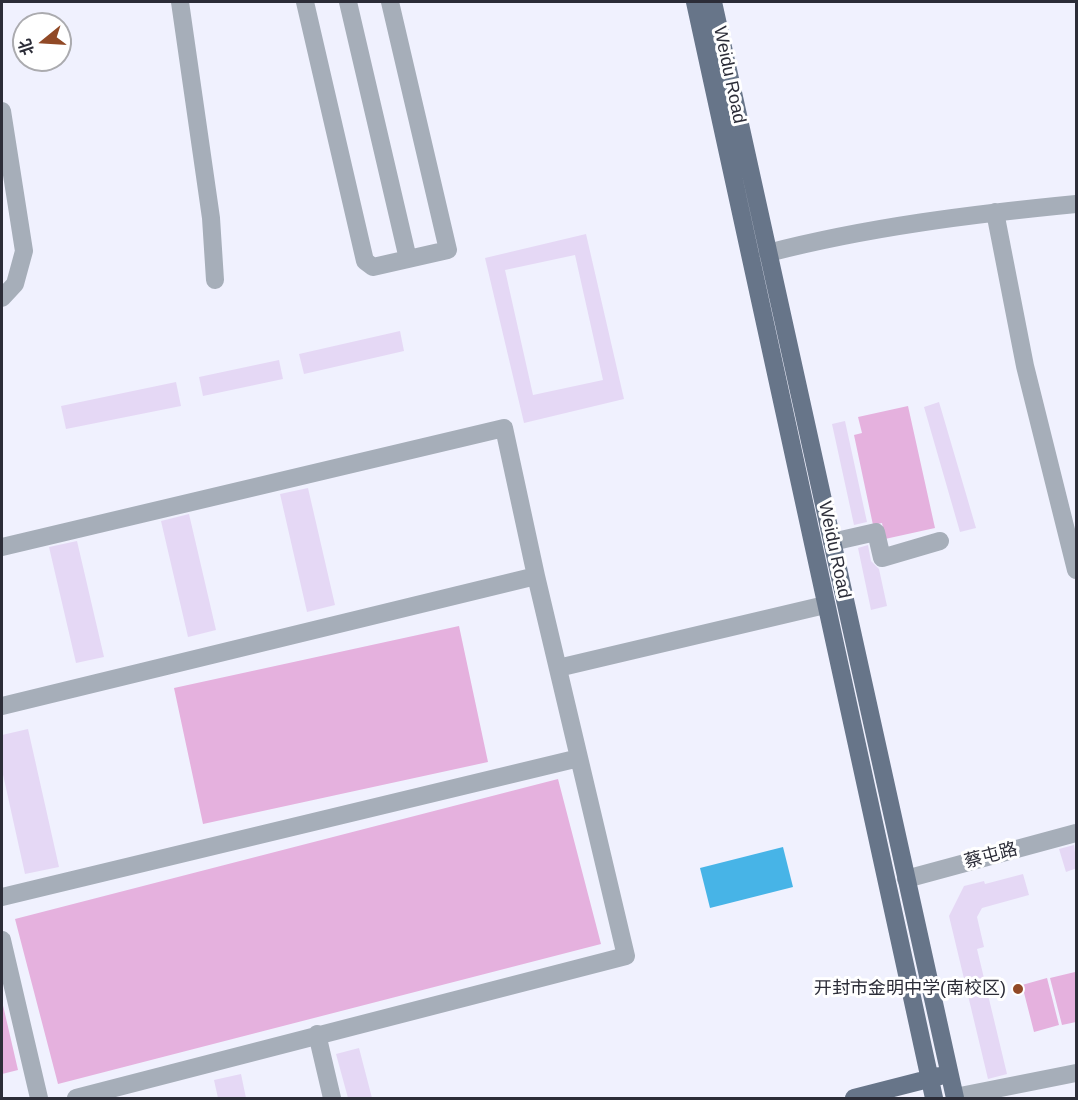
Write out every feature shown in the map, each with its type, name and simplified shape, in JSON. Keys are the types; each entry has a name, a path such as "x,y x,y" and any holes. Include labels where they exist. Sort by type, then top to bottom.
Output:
{"main road":[{"name":"Weidu Road","path":"695,2 934,1098"},
{"name":"Weidu Road","path":"713,2 955,1098"},
{"path":"854,1098 949,1074"}],"street":[{"path":"180,2 211,218 215,280"},
{"path":"305,2 365,261 373,267 448,250 390,2"},
{"path":"348,2 408,259"},
{"path":"2,111 24,251 15,284 2,298"},
{"path":"768,253 820,240 995,212 1077,204"},
{"path":"995,212 1025,366 1075,561"},
{"path":"2,547 504,428 536,576 626,956 76,1098"},
{"path":"832,542 876,532 882,558 940,541"},
{"path":"2,706 536,576"},
{"path":"558,668 825,605"},
{"path":"2,897 579,758"},
{"name":"蔡屯路","path":"906,879 1077,833"},
{"path":"2,940 39,1098"},
{"path":"317,1034 332,1098"},
{"path":"955,1098 1077,1073"}],"shaded area":[{"path":"908,406 935,528 885,539 882,523 873,525 854,435 862,433 858,417"},
{"path":"459,626 488,762 203,824 174,688"},
{"path":"558,779 601,944 58,1084 15,919"},
{"path":"1075,972 1076,1022 1062,1025 1050,978"},
{"path":"1047,978 1059,1025 1034,1032 1022,985"},
{"path":"2,1001 18,1070 2,1074"}],"water":[{"path":"783,847 793,887 710,908 700,868"}],"building":[{"path":"586,234 624,399 524,423 485,258","holes":["575,255 603,380 533,395 505,270"]},
{"path":"400,331 404,351 304,374 299,354"},
{"path":"279,360 283,379 203,396 199,377"},
{"path":"176,382 181,406 66,429 61,406"},
{"path":"939,402 976,528 960,532 924,407"},
{"path":"845,421 867,522 854,525 832,424"},
{"path":"308,488 335,605 307,612 280,494"},
{"path":"189,514 216,630 188,637 161,521"},
{"path":"77,541 104,657 76,663 49,547"},
{"path":"868,545 871,561 879,569 887,606 871,610 858,548"},
{"path":"28,729 59,867 25,874 2,770 2,735"},
{"path":"1074,845 1077,868 1066,872 1059,849"},
{"path":"1023,874 1029,895 982,908 977,917 984,947 977,949 1007,1074 988,1079 949,916 964,886 984,881 985,884"},
{"path":"359,1048 372,1098 348,1098 336,1054"},
{"path":"241,1074 246,1098 218,1098 214,1080"}],"place":[{"name":"开封市金明中学(南校区)","path":"1018,989"}]}
